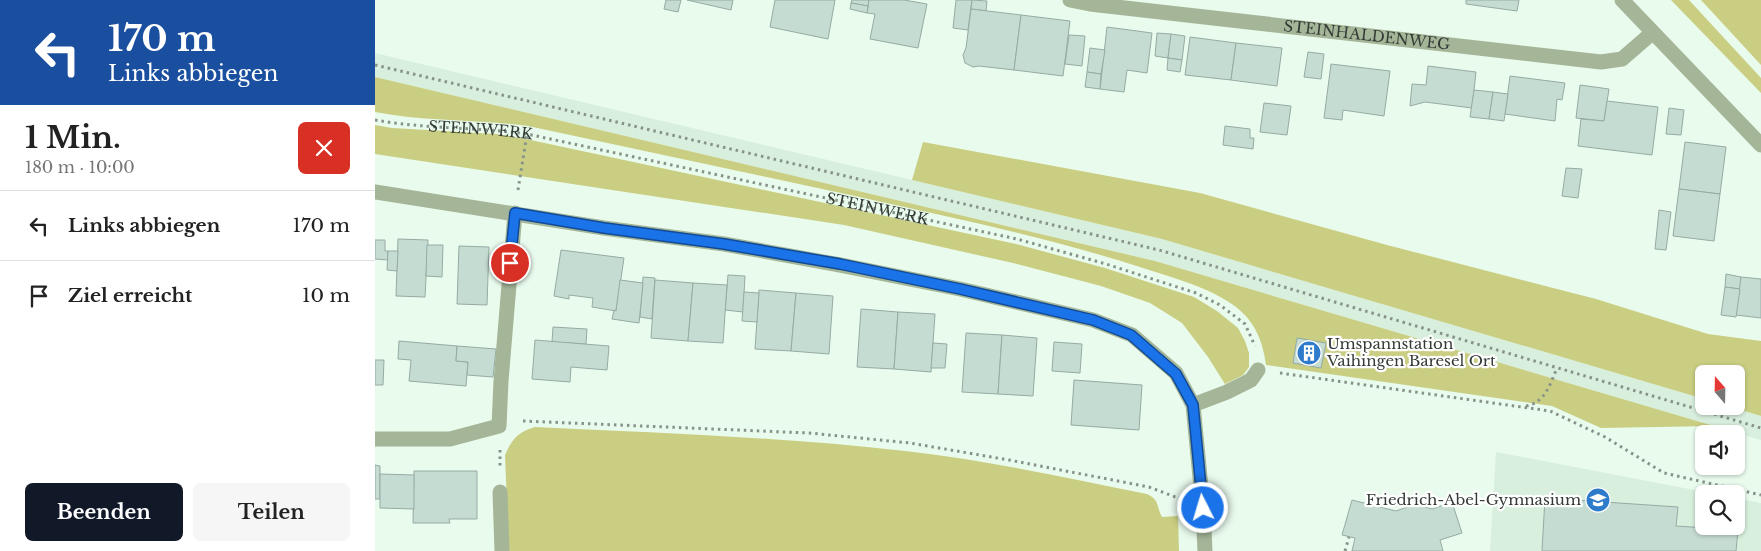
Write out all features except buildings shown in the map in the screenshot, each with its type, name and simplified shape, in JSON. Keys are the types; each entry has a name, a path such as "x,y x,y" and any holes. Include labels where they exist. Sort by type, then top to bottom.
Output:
{"street":[{"name":"STEINHALDENWEG","path":"1070,0 1090,4 1601,62 1621,59 1652,33"},
{"path":"1622,0 1761,145"},
{"path":"375,192 604,228 724,244 840,264 960,289 1093,320 1131,335 1176,374 1193,405 1203,508 1205,551"},
{"path":"375,439 451,439 499,426 515,213"},
{"path":"1193,405 1227,392 1251,380 1258,370"},
{"path":"500,492 501,551"}],"path":[{"path":"375,65 1159,250 1761,428"},
{"name":"STEINWERK","path":"375,120 527,134 1017,239 1106,264 1196,292 1220,305 1245,324 1257,352 1258,370"},
{"path":"520,175 527,134"},
{"path":"1523,407 1533,405 1541,400 1557,368"},
{"path":"1258,370 1550,411 1605,437 1664,473 1761,495"},
{"path":"500,492 499,426 516,421 542,421 809,433 909,443 1149,487 1203,508"},
{"path":"1345,551 1349,537"}],"shaded area":[{"path":"375,53 1162,239 1695,396 1695,415 1745,415 1745,411 1761,416 1761,440 1745,435 1745,425 1710,425 1155,261 375,77"},
{"name":"Friedrich-Abel-Gymnasium","path":"1496,452 1695,490 1695,535 1745,535 1745,500 1761,503 1761,551 1490,551"}],"green space":[{"path":"1671,0 1689,0 1761,78 1761,93"},
{"path":"1701,0 1761,0 1761,65"},
{"path":"375,77 1155,261 1711,425 1601,428 1552,406 1266,365 1258,334 1247,318 1232,304 1194,285 1094,253 841,193 528,126 413,117 375,112"},
{"path":"375,125 392,128 497,134 526,139 1016,244 1105,268 1194,297 1217,311 1238,328 1249,353 1249,367 1243,375 1225,384 1208,357 1182,323 1150,303 1101,286 1013,263 844,225 375,154"},
{"path":"923,142 1200,193 1387,245 1596,299 1708,334 1761,341 1761,416 1745,411 1745,365 1695,365 1695,396 1162,239 912,180"},
{"path":"535,427 720,436 859,446 966,459 1026,470 1151,496 1156,501 1162,517 1178,516 1179,551 509,551 505,455 516,437 524,431"}],"place":[{"name":"Umspannstation Vaihingen Baresel Ort","path":"1309,353"},
{"name":"Friedrich-Abel-Gymnasium","path":"1598,500"}],"route":[{"path":"510,263 515,213 604,228 724,244 840,264 960,289 1093,320 1131,335 1176,374 1193,405 1203,508"}]}
